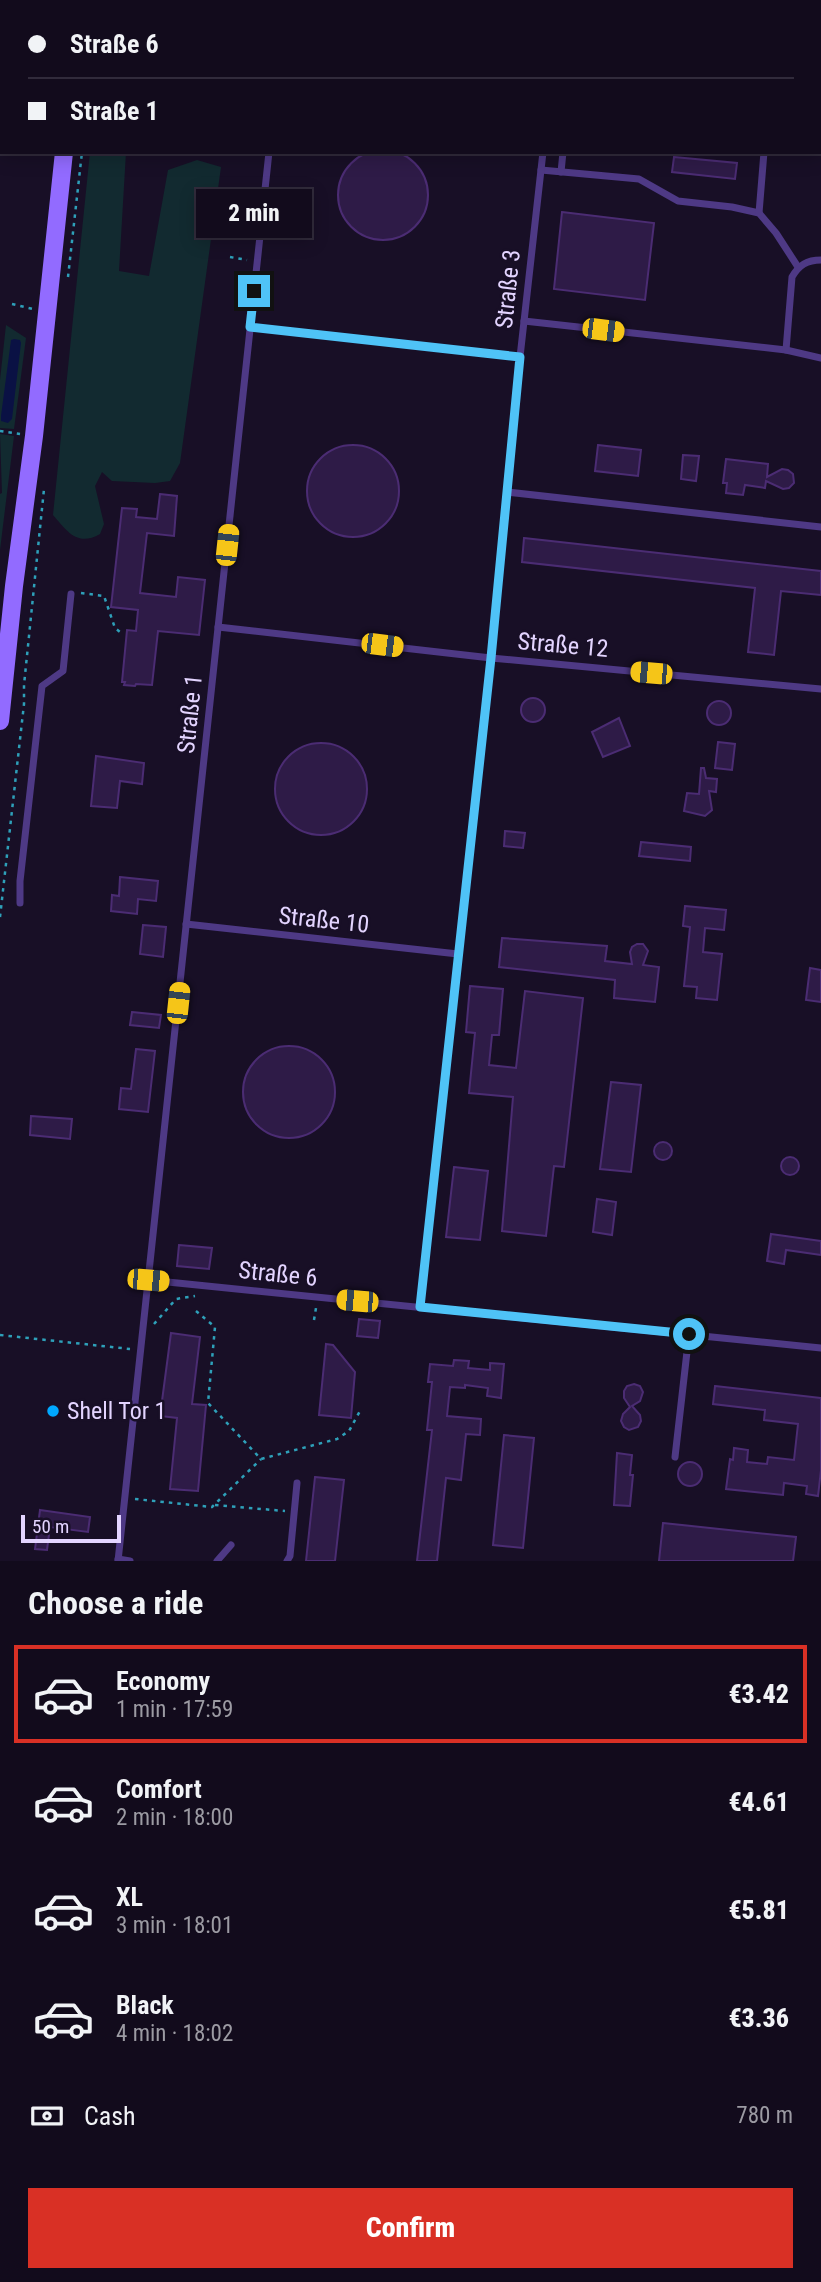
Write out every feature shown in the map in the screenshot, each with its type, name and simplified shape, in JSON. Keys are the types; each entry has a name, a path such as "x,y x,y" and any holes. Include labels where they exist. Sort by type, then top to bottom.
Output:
{"main road":[{"path":"0,721 64,154"},
{"path":"0,605 14,586"}],"lane":[{"name":"Straße 1","path":"118,1560 269,154"},
{"name":"Straße 3","path":"420,1307 543,154"},
{"path":"561,172 563,154"},
{"path":"759,213 764,154"},
{"path":"541,170 639,179 678,201 759,213 798,267"},
{"path":"786,350 792,277 798,267 812,260 821,260"},
{"path":"524,321 786,350 821,358"},
{"path":"250,327 520,357"},
{"path":"507,492 821,527"},
{"path":"20,903 20,881 42,686 63,671 71,594"},
{"name":"Straße 12","path":"218,627 491,658 818,689"},
{"name":"Straße 10","path":"186,925 458,954"},
{"name":"Straße 6","path":"148,1280 821,1348"},
{"path":"675,1457 689,1334"},
{"path":"287,1561 290,1556 297,1483"},
{"path":"217,1561 231,1545"},
{"path":"118,1560 130,1561"}],"path":[{"path":"230,257 257,261"},
{"path":"12,304 47,311"},
{"path":"0,431 34,436"},
{"path":"71,594 104,596 115,628 120,632"},
{"path":"0,917 20,747 24,685"},
{"path":"19,709 24,704"},
{"path":"16,739 20,747"},
{"path":"153,1325 176,1298 198,1296"},
{"path":"314,1320 316,1308"},
{"path":"196,1311 215,1327 208,1403 261,1460"},
{"path":"0,1335 141,1351"},
{"path":"215,1505 261,1460 337,1439 349,1430 360,1411"},
{"path":"135,1499 294,1512"}],"green space":[{"path":"90,154 126,154 119,271 149,276 168,170 197,160 221,167 180,463 170,481 155,483 112,481 102,472 95,486 104,524 100,534 92,538 73,535 53,515"},
{"path":"6,325 26,338 14,429 0,428 0,380"},
{"path":"0,434 14,436 0,550 2,493"}],"shaded area":[{"path":"11,340 20,340 21,343 12,419 8,423 1,421 1,416"}],"building":[{"path":"364,154 402,154 408,157 421,170 427,186 427,204 421,220 400,237 383,240 366,237 351,227 341,212 338,195 341,178 351,163"},
{"path":"674,157 737,163 735,179 672,172"},
{"path":"562,212 654,223 645,300 554,289"},
{"path":"353,445 370,449 385,459 395,474 399,491 395,508 385,523 370,533 353,537 336,533 321,523 311,508 307,491 311,474 321,459 336,449"},
{"path":"598,445 641,450 638,476 595,471"},
{"path":"683,455 699,456 696,481 681,479"},
{"path":"726,459 768,464 767,477 782,469 788,470 793,474 794,483 783,489 766,481 765,488 745,485 743,495 726,493 727,483 723,483"},
{"path":"160,494 177,496 174,536 147,533 140,593 176,597 178,577 205,580 199,635 158,631 152,685 124,685 125,682 122,682 127,630 136,631 138,610 111,607 122,508 137,509 136,517 157,519"},
{"path":"524,538 821,571 821,595 781,591 774,655 748,652 755,588 522,562"},
{"path":"533,698 544,705 545,710 538,721 533,722 522,715 521,710 528,699"},
{"path":"719,701 730,708 731,713 724,724 719,725 708,718 707,713 714,702"},
{"path":"619,718 630,746 603,757 592,732"},
{"path":"718,742 735,744 732,770 715,768"},
{"path":"321,743 338,747 353,757 363,772 367,789 363,806 353,821 338,831 321,835 304,831 289,821 279,806 275,789 279,772 289,757 304,747"},
{"path":"96,756 144,763 142,784 120,781 117,808 91,806"},
{"path":"701,768 704,768 706,778 717,779 716,792 709,791 712,810 705,816 684,811 687,793 699,794"},
{"path":"505,831 525,833 523,848 504,846"},
{"path":"641,842 691,847 690,861 639,856"},
{"path":"120,877 158,881 156,901 138,899 137,914 111,911 112,895 119,896"},
{"path":"685,906 726,910 724,930 705,928 703,952 722,954 717,1000 696,998 697,987 684,986 690,927 683,926"},
{"path":"143,925 166,927 163,957 140,954"},
{"path":"502,938 607,946 605,961 632,964 632,947 643,944 648,951 643,965 659,967 655,1002 614,998 615,980 499,967"},
{"path":"810,968 821,970 821,1002 806,1000"},
{"path":"470,986 503,989 499,1035 492,1035 489,1065 516,1068 525,991 583,998 564,1167 554,1166 546,1236 502,1231 513,1097 469,1093 475,1033 466,1032"},
{"path":"132,1012 161,1015 159,1028 130,1025"},
{"path":"289,1046 306,1050 321,1060 331,1075 335,1092 331,1109 321,1124 306,1134 289,1138 272,1134 257,1124 247,1109 243,1092 247,1075 257,1060 272,1050"},
{"path":"136,1049 155,1051 148,1112 119,1109 121,1088 131,1089"},
{"path":"611,1082 641,1085 631,1172 600,1169"},
{"path":"31,1116 72,1119 70,1139 30,1135"},
{"path":"663,1142 669,1145 672,1151 669,1157 663,1160 657,1157 654,1151 657,1145"},
{"path":"790,1157 796,1160 799,1166 796,1172 790,1175 784,1172 781,1166 784,1160"},
{"path":"454,1167 488,1171 480,1240 446,1237"},
{"path":"597,1199 616,1202 612,1235 593,1232"},
{"path":"771,1234 821,1241 821,1255 786,1250 784,1264 767,1261"},
{"path":"179,1245 212,1248 209,1269 177,1266"},
{"path":"359,1319 380,1321 378,1338 357,1336"},
{"path":"171,1333 200,1337 192,1404 206,1405 198,1491 170,1489 177,1418 160,1416"},
{"path":"326,1344 333,1345 355,1372 351,1418 319,1415"},
{"path":"454,1360 469,1361 468,1368 490,1370 490,1363 504,1364 501,1398 487,1396 488,1388 465,1385 465,1388 450,1387 447,1416 481,1419 480,1435 466,1434 461,1480 446,1478 437,1561 417,1561 432,1430 427,1430 432,1382 428,1382 430,1364 453,1366"},
{"path":"627,1386 640,1386 643,1392 640,1401 632,1406 640,1415 641,1421 638,1427 629,1430 621,1421 623,1414 630,1407 624,1398 624,1391"},
{"path":"715,1386 821,1398 821,1470 818,1496 806,1494 807,1486 784,1483 783,1495 726,1489 734,1448 748,1450 747,1462 767,1464 768,1457 794,1460 798,1424 764,1420 765,1410 713,1404"},
{"path":"504,1435 534,1438 523,1548 493,1545"},
{"path":"617,1453 632,1455 630,1506 614,1505"},
{"path":"690,1462 701,1469 702,1474 695,1485 690,1486 679,1479 678,1474 685,1463"},
{"path":"315,1477 344,1480 335,1561 306,1561"},
{"path":"40,1510 90,1517 88,1532 50,1527 47,1550 35,1549"},
{"path":"663,1523 796,1537 793,1561 659,1561"}],"place":[{"name":"Shell Tor 1","path":"53,1411"}],"route":[{"path":"254,291 250,327 520,357 491,658 420,1307 689,1334"}]}
